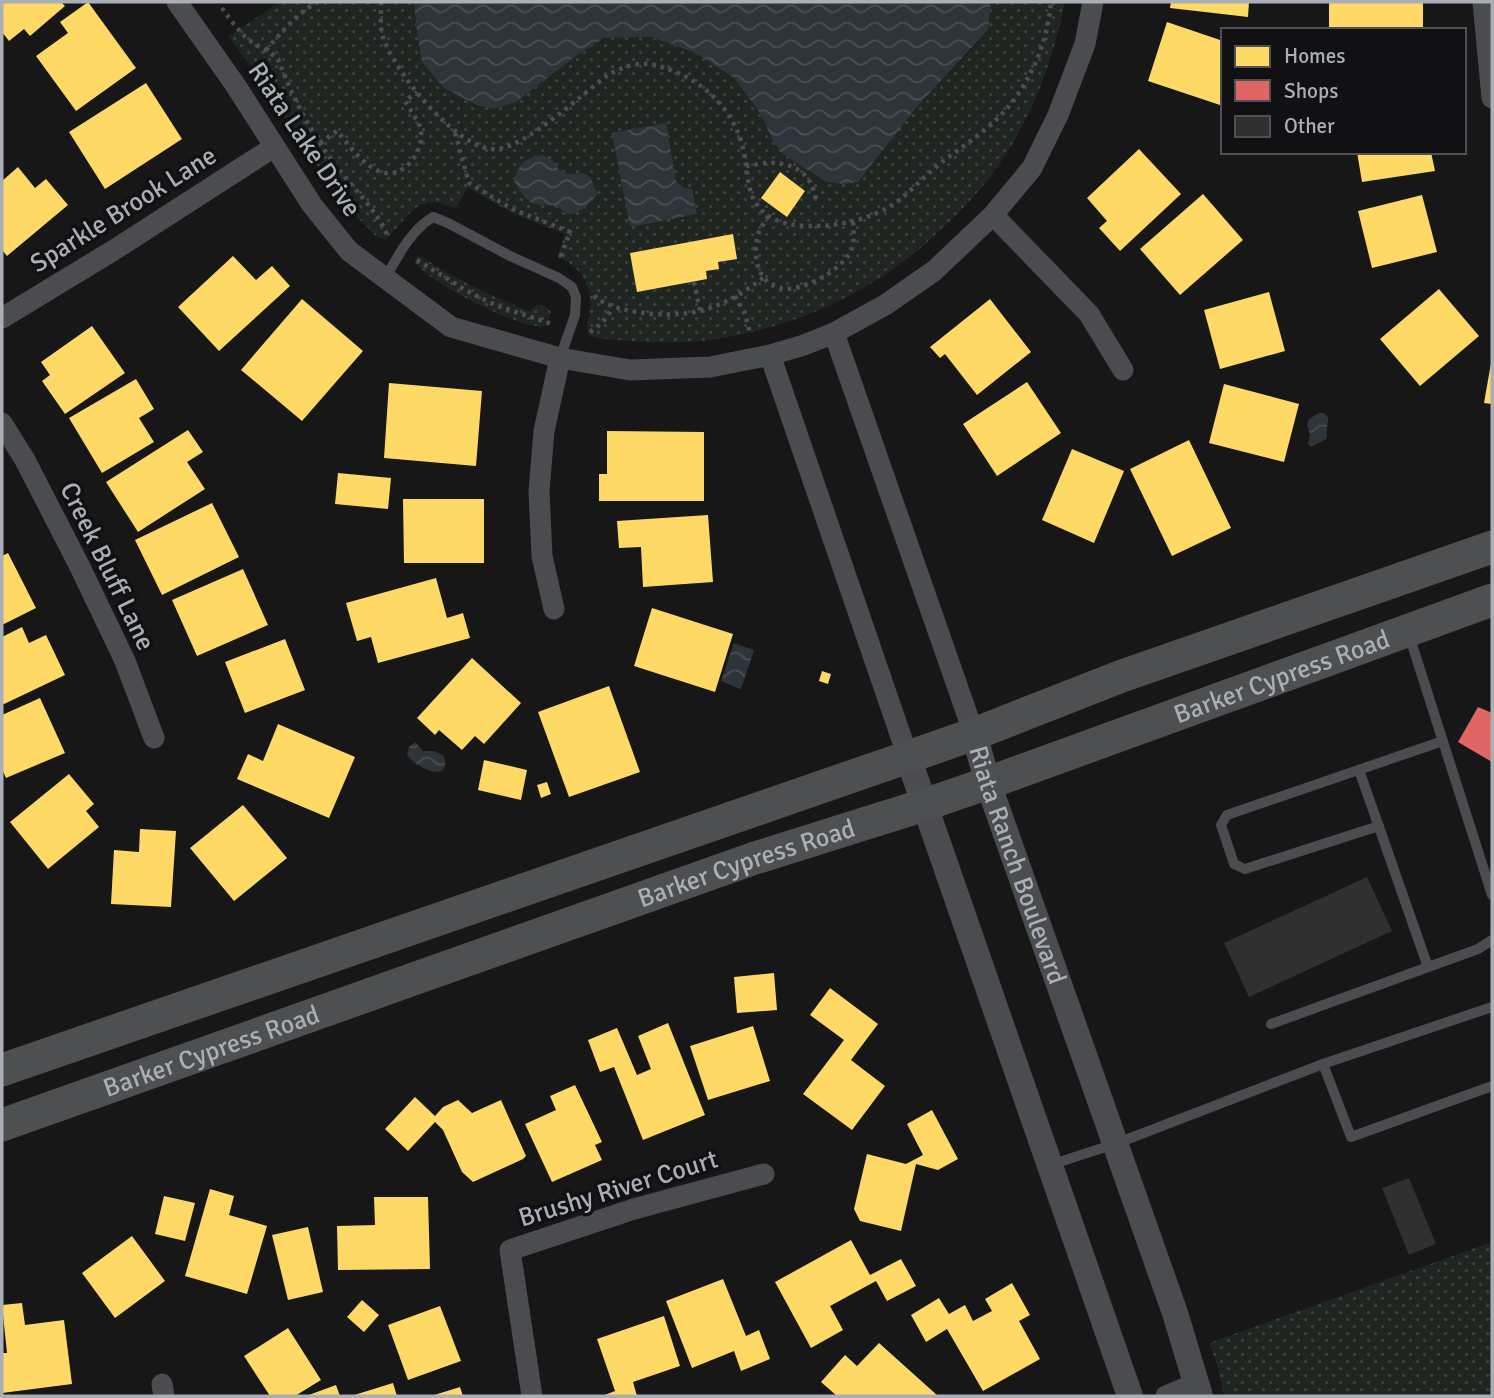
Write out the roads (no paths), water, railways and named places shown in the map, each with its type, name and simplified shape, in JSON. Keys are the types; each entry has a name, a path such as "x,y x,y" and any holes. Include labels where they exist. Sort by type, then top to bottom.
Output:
{"main road":[{"name":"Barker Cypress Road","path":"2,1069 974,734 1122,676 1492,547"},
{"name":"Barker Cypress Road","path":"2,1125 752,859 988,783 1492,600"}],"street":[{"name":"Riata Lake Drive","path":"177,2 236,86 312,205 349,251 451,327 560,358 630,370 710,367 804,345 834,333 885,306 934,271 993,215 1032,168 1058,115 1085,44 1093,2"},
{"path":"1483,2 1492,98"},
{"name":"Sparkle Brook Lane","path":"2,318 274,147"},
{"path":"993,215 1089,314 1123,370"},
{"name":"Riata Ranch Boulevard","path":"834,333 974,734 988,783 1175,1313 1199,1390"},
{"path":"770,355 1130,1396"},
{"path":"554,610 542,556 539,491 544,431 560,358"},
{"name":"Creek Bluff Lane","path":"2,423 80,567 125,661 154,738"},
{"name":"Brushy River Court","path":"532,1396 510,1250 634,1209 764,1174"},
{"path":"1166,1396 1199,1390"}],"lane":[{"path":"385,279 402,249 422,224 433,218 448,223 572,287 576,297 575,315 560,358"},
{"path":"1408,629 1492,895"},
{"path":"1379,826 1245,869 1234,864 1221,825 1227,815 1443,741"},
{"path":"1359,770 1428,967"},
{"path":"1271,1024 1478,949 1492,940"},
{"path":"1049,1166 1115,1144 1323,1064 1492,1007"},
{"path":"1323,1064 1350,1137 1492,1086"}],"water":[{"path":"414,2 991,2 988,30 916,108 858,182 844,184 827,182 784,155 773,141 760,113 734,78 696,53 651,37 604,38 516,102 493,109 477,105 444,88 422,62"},
{"path":"666,123 676,181 684,188 692,189 697,214 630,227 612,133"},
{"path":"543,155 553,161 559,170 569,174 584,173 591,178 597,195 584,208 573,214 555,206 529,201 514,181 524,162"},
{"path":"1324,413 1328,418 1327,437 1311,447 1308,444 1310,435 1307,424 1309,419"},
{"path":"734,643 754,650 741,689 721,681"},
{"path":"415,742 423,751 434,751 444,756 443,769 439,772 426,769 412,760 407,755 409,747"}]}
